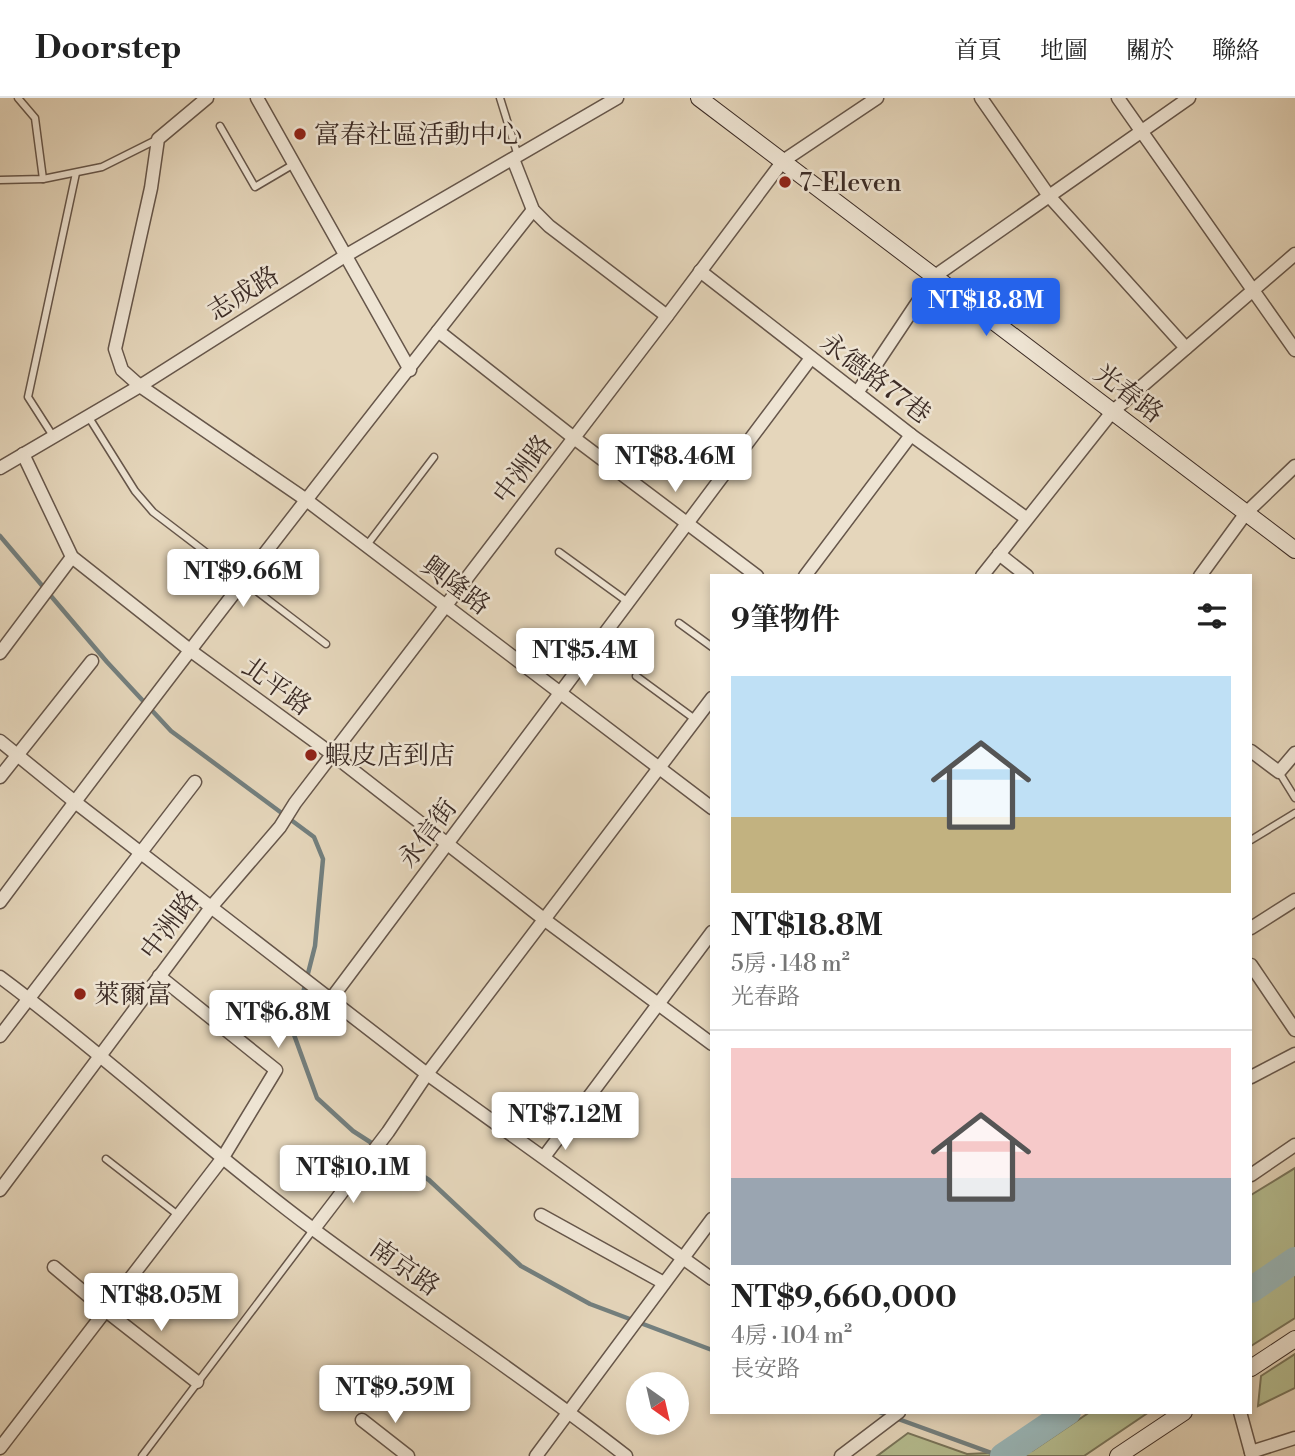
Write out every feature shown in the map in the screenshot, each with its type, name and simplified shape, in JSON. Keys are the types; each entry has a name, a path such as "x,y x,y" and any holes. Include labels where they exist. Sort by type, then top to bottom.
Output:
{"main road":[{"name":"光春路","path":"699,98 1295,550"},
{"path":"1252,1367 1295,1339"},
{"path":"1118,1456 1181,1414"}],"street":[{"path":"158,139 207,98"},
{"path":"257,98 410,370"},
{"name":"志成路","path":"0,468 140,386 345,256 617,98"},
{"name":"中洲路","path":"0,1190 212,906 280,827 332,754 783,161 877,98"},
{"path":"981,98 1049,196 1186,348"},
{"path":"1118,98 1295,350"},
{"path":"857,393 935,276 1189,98"},
{"name":"興隆路","path":"158,139 151,188 115,349 122,370 140,386 305,499 367,545 710,807"},
{"path":"515,158 533,210 549,226 667,316"},
{"path":"0,902 305,499 410,370 533,210"},
{"path":"984,574 1112,412 1295,254"},
{"name":"永德路77巷","path":"700,271 911,435 1026,518"},
{"path":"438,331 754,574"},
{"name":"永信街","path":"328,996 448,843 811,358"},
{"path":"806,574 911,435"},
{"name":"北平路","path":"23,454 72,556 545,920 710,1042"},
{"path":"1201,574 1246,513 1295,466"},
{"path":"999,554 1024,574"},
{"path":"0,653 72,556"},
{"path":"0,778 92,662"},
{"path":"313,1230 388,1132 427,1074 710,701"},
{"path":"0,741 427,1074 710,1277"},
{"path":"1252,752 1279,772 1295,753"},
{"path":"0,1036 195,782"},
{"path":"1252,927 1295,900"},
{"path":"544,1157 710,935"},
{"path":"1252,966 1295,1030"},
{"path":"0,1448 222,1159 276,1070 159,976"},
{"name":"南京路","path":"0,977 102,1055 222,1159 313,1230 569,1412 626,1456"},
{"path":"1252,1076 1295,1054"},
{"path":"1252,1174 1295,1145"},
{"path":"541,1215 664,1283"},
{"path":"536,1456 710,1222"},
{"path":"54,1266 197,1382"},
{"path":"841,1456 897,1414"},
{"path":"1241,1414 1251,1454 1295,1438"},
{"path":"362,1420 400,1454"}],"lane":[{"path":"18,98 35,118 43,180"},
{"path":"500,98 515,158"},
{"path":"220,126 255,187 294,164"},
{"path":"0,180 43,180 102,167 158,139"},
{"path":"53,436 28,397 76,173"},
{"path":"88,416 135,491 153,512 326,644"},
{"path":"367,545 434,457"},
{"path":"559,552 628,602"},
{"path":"679,622 710,645"},
{"path":"636,676 695,720"},
{"path":"1279,772 1295,798"},
{"path":"1252,839 1295,813"},
{"path":"106,1159 178,1215"},
{"path":"142,1456 313,1230"}],"green space":[{"path":"1295,1168 1295,1318 1252,1345 1252,1194"},
{"path":"1295,1354 1295,1388 1258,1406 1261,1376"},
{"path":"1087,1414 1146,1414 1084,1456 877,1456 908,1433 967,1454 1032,1451"}],"waterway":[{"path":"0,536 107,662 171,731 314,837 323,859 315,946 293,1032 317,1098 353,1131 429,1180 521,1266 590,1304 710,1349"},
{"path":"1252,1289 1295,1260"},
{"path":"884,1414 1000,1456"},
{"path":"1003,1456 1065,1414"}],"place":[{"name":"富春社區活動中心","path":"300,134"},
{"name":"7-Eleven","path":"785,182"},
{"name":"蝦皮店到店","path":"311,755"},
{"name":"萊爾富","path":"80,994"}]}
